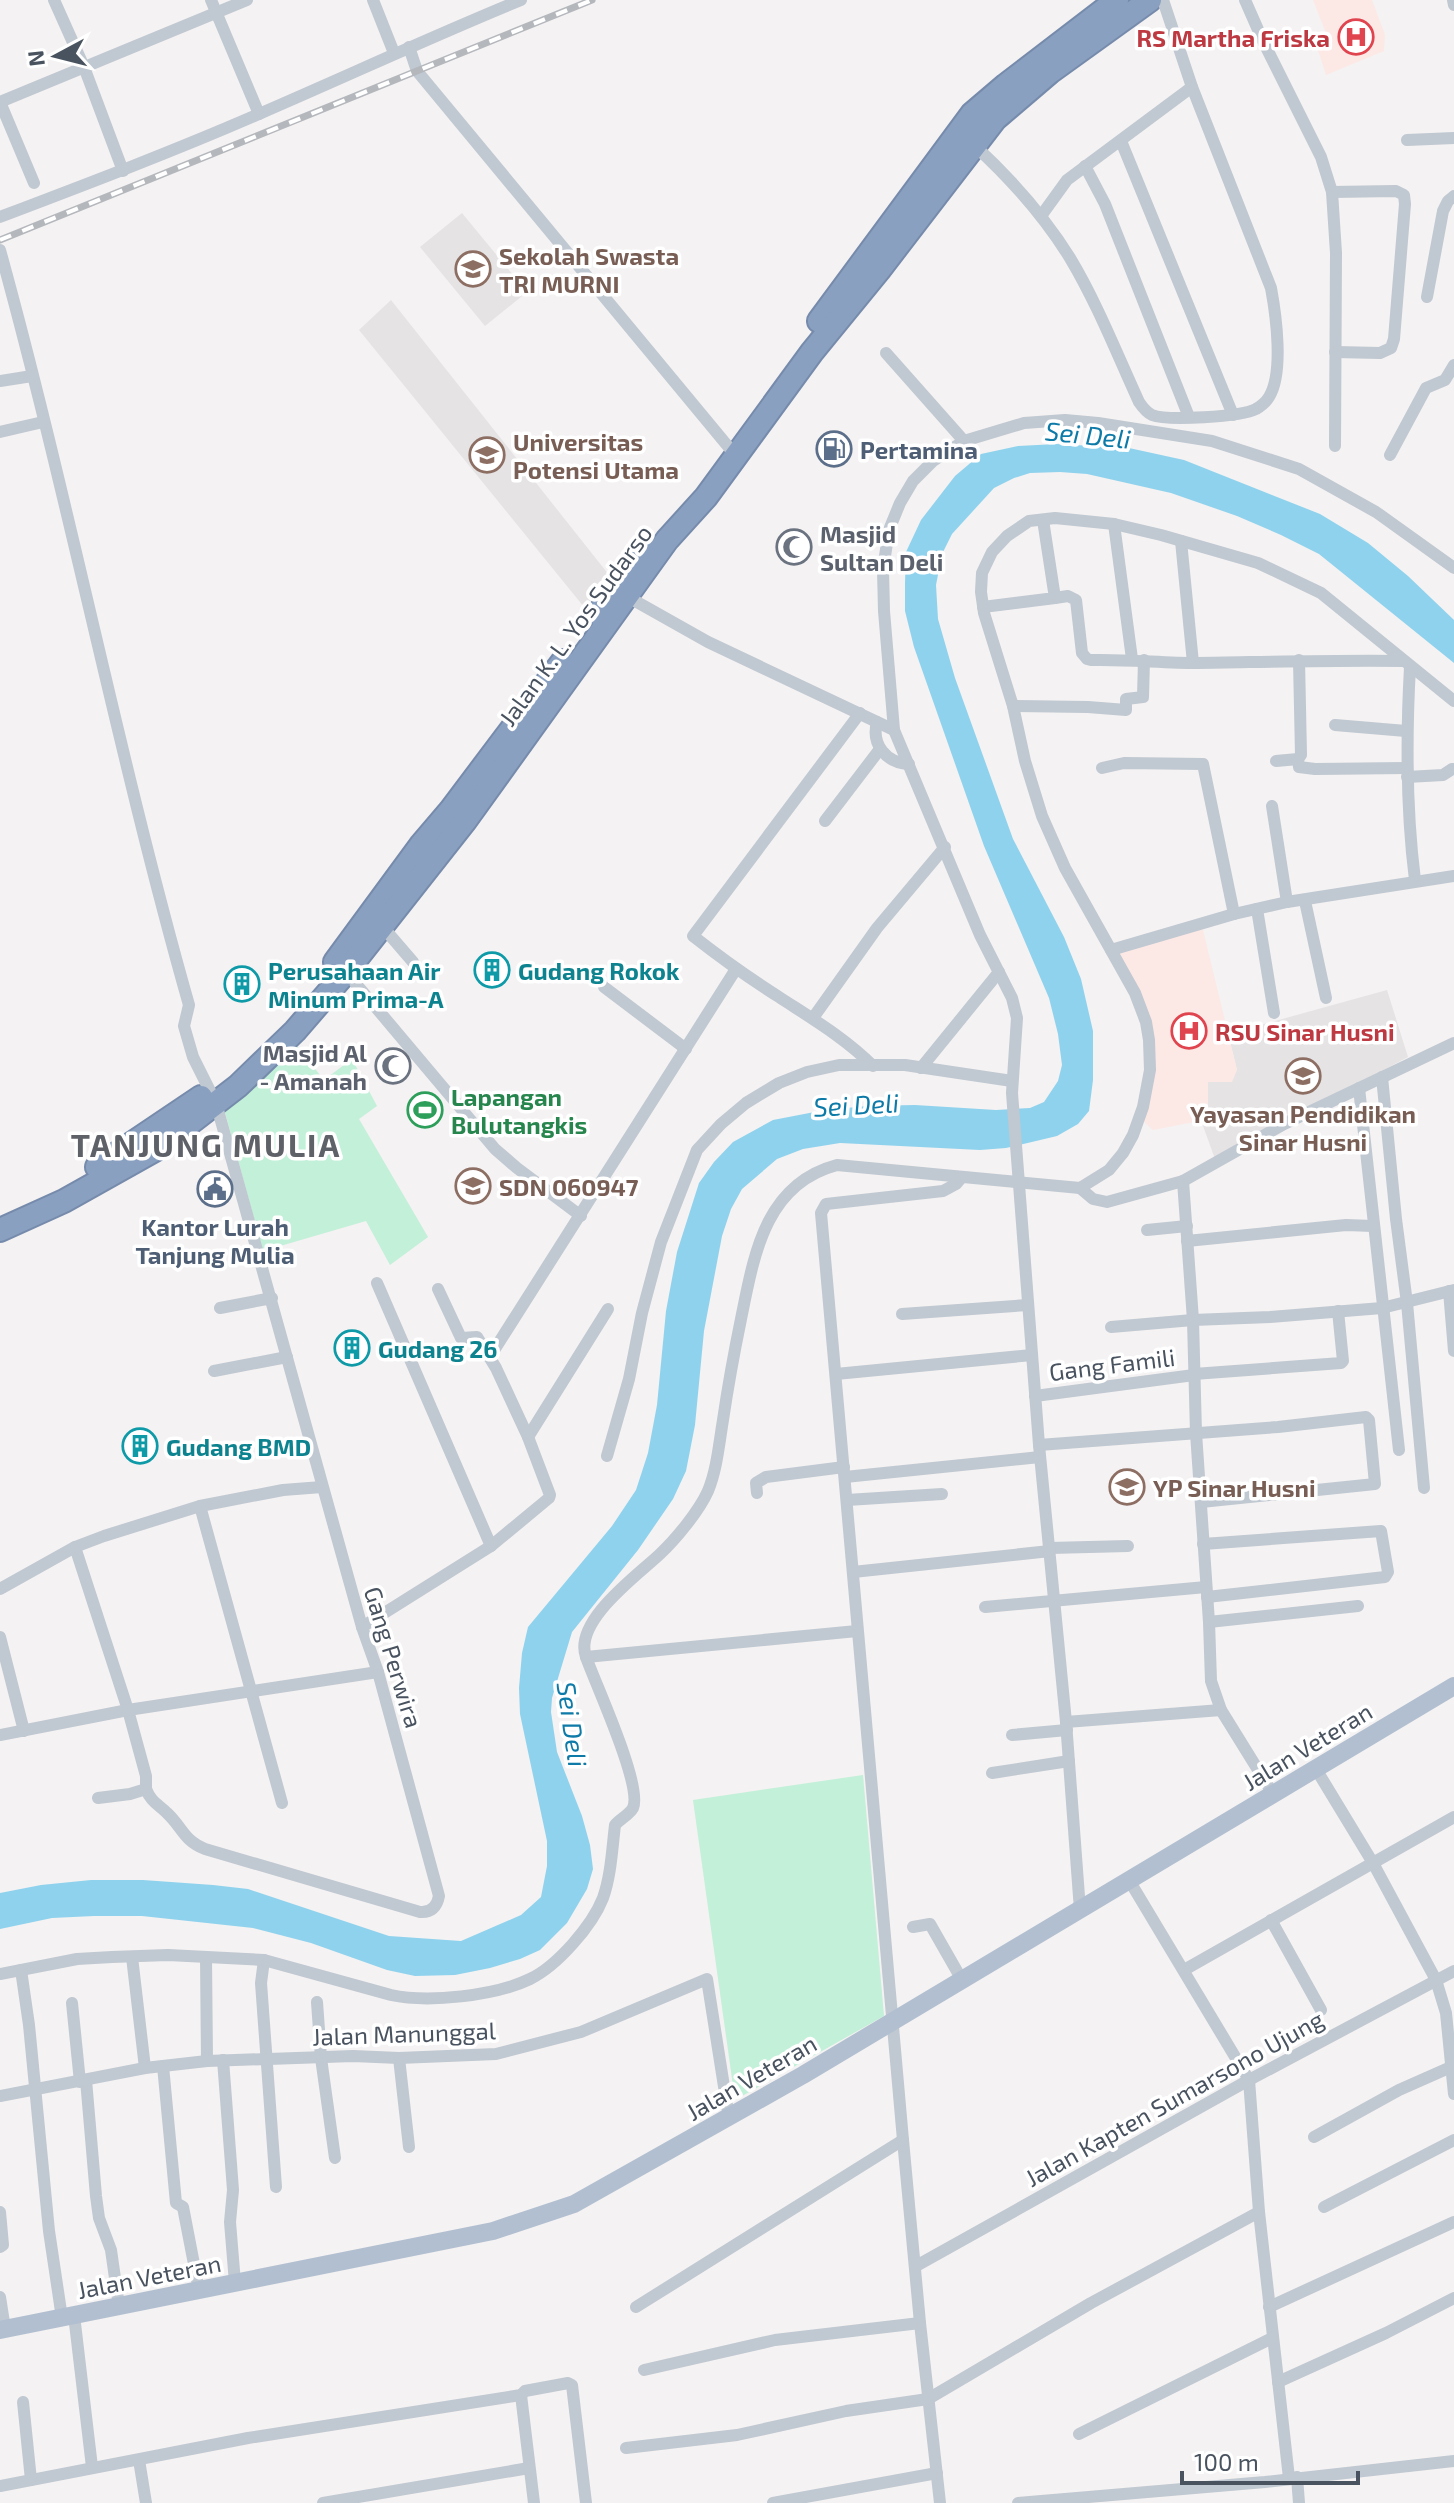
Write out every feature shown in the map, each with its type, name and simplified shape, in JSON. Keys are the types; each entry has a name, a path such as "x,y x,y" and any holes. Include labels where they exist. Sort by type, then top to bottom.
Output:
{"highway":[{"name":"Jalan K. L. Yos Sudarso","path":"0,1216 88,1173 213,1097 295,1031 346,972 465,821 667,540 706,497 732,450 972,114 1117,0"},
{"name":"Jalan K. L. Yos Sudarso","path":"0,1230 64,1201 155,1150 213,1097 298,1010 590,626 622,579 879,270 995,119 1050,72 1150,0"}],"main road":[{"name":"Jalan Veteran","path":"3,2329 493,2231 574,2204 729,2118 1273,1794 1452,1693"}],"street":[{"path":"54,0 84,67 123,171"},
{"path":"211,0 259,114"},
{"path":"34,183 0,102 247,0"},
{"path":"373,0 394,53"},
{"path":"0,217 123,171 521,0"},
{"path":"974,145 1041,216 1083,282 1139,402 1148,412 1159,417 1189,417 1233,415 1258,408 1274,387 1275,310 1264,266 1192,87 1163,0"},
{"path":"1245,0 1329,175 1336,229 1335,446"},
{"path":"409,47 418,73 732,450"},
{"path":"1041,216 1067,180 1192,87"},
{"path":"1407,140 1454,138"},
{"path":"1121,141 1233,415"},
{"path":"1085,166 1105,204 1189,417"},
{"path":"1332,192 1396,191 1404,195 1405,204 1391,348 1380,353 1335,352"},
{"path":"1427,297 1443,211 1454,196"},
{"name":"Gang Perwira","path":"0,250 5,285 32,376 85,585 122,753 189,1005 184,1026 193,1057 213,1097 272,1298 322,1487 378,1672 439,1896 438,1903 432,1909 420,1912 191,1844 168,1813 153,1803 146,1789"},
{"path":"886,353 964,441"},
{"path":"1390,455 1426,388 1445,380 1454,365"},
{"path":"0,381 32,376"},
{"path":"1080,1910 1067,1726 1035,1396 1012,1087 1017,1018 1012,998 980,935 894,730 883,597 883,569 889,530 913,481 933,461 964,441 1024,423 1065,420 1232,446 1299,469 1376,512 1454,568"},
{"path":"0,432 43,422"},
{"path":"0,1974 77,1959 206,1957 264,1960 413,2000 455,1996 532,1979 552,1965 585,1929 602,1899 610,1872 615,1825 634,1805 632,1784 622,1750 586,1657 584,1641 605,1605 661,1553 707,1492 715,1470 729,1380 756,1249 770,1219 791,1190 806,1176 837,1165 1080,1188 1109,1170 1123,1153 1143,1107 1150,1070 1146,1022 1135,993 1065,868 1042,816 983,607 982,573 992,552 1007,536 1029,521 1055,518 1114,524 1258,563 1321,593 1454,701"},
{"path":"1043,520 1055,598"},
{"path":"1013,706 1126,710 1126,699 1143,697 1114,524"},
{"path":"1181,541 1193,663"},
{"path":"983,607 1068,596 1076,600 1082,653 1087,659 1406,664"},
{"path":"628,597 708,642 894,730"},
{"path":"1299,660 1299,767 1443,775 1452,769"},
{"path":"1406,664 1409,838 1415,880"},
{"path":"860,713 693,936 736,969 813,1018 873,1066"},
{"path":"877,722 875,734 880,749 891,760 909,764"},
{"path":"1335,725 1406,731"},
{"path":"825,821 880,749"},
{"path":"1276,761 1298,759"},
{"path":"1102,768 1119,763 1203,764 1234,914"},
{"path":"1272,806 1287,902"},
{"path":"813,1018 877,928 945,847"},
{"path":"1111,950 1287,902 1454,876"},
{"path":"1305,901 1326,998"},
{"path":"1257,909 1274,1013"},
{"path":"382,926 413,962"},
{"path":"491,1355 736,969"},
{"path":"346,972 495,1149 581,1216"},
{"path":"921,1068 999,972"},
{"path":"604,987 686,1049"},
{"path":"1080,1188 1093,1199 1107,1202 1183,1181 1284,1124 1454,1043"},
{"path":"607,1456 629,1379 661,1242 697,1150 714,1131 746,1103 779,1083 807,1072 839,1065 905,1065 1012,1087"},
{"path":"1382,1077 1424,1488"},
{"path":"1359,1088 1399,1450"},
{"path":"940,2503 892,2022 821,1213 823,1207 830,1204 943,1191 962,1177"},
{"path":"1183,1181 1211,1681 1221,1710 1273,1794"},
{"path":"1187,1241 1346,1225 1373,1226"},
{"path":"1147,1230 1187,1226"},
{"path":"377,1283 491,1546"},
{"path":"362,1627 491,1546 549,1498 528,1437 491,1355 477,1337 461,1338 438,1289"},
{"path":"1111,1327 1382,1308 1451,1291 1454,1351"},
{"path":"220,1308 272,1298"},
{"path":"902,1314 1028,1305"},
{"path":"528,1437 608,1309"},
{"name":"Gang Famili","path":"1035,1396 1194,1375 1341,1363 1338,1311"},
{"path":"836,1374 1032,1355"},
{"path":"214,1371 287,1357"},
{"path":"757,1493 756,1483 766,1477 845,1472 1366,1417 1370,1424 1376,1482 1373,1485 1201,1502"},
{"path":"0,1589 75,1547 104,1536 200,1506 283,1490 322,1487"},
{"path":"847,1500 942,1494"},
{"path":"200,1506 282,1803"},
{"path":"985,1607 1385,1577 1388,1572 1381,1531 1203,1544"},
{"path":"853,1572 1050,1550 1128,1546"},
{"path":"75,1547 146,1776 146,1789 98,1798"},
{"path":"1209,1622 1358,1606"},
{"path":"586,1657 857,1631"},
{"path":"0,1637 24,1731"},
{"path":"0,1735 251,1689 378,1672"},
{"path":"1012,1735 1067,1726 1221,1710"},
{"path":"992,1773 1069,1761"},
{"path":"1316,1769 1373,1863 1436,1980 1446,2013 1454,2094"},
{"path":"1184,1970 1454,1817"},
{"path":"1129,1880 1249,2080 1272,2338 1299,2503"},
{"path":"1271,1920 1321,2010"},
{"path":"913,1927 930,1924 962,1980"},
{"path":"132,1957 145,2068"},
{"path":"206,1957 207,2061"},
{"path":"264,1960 261,1983 276,2187"},
{"path":"21,1970 49,2231 68,2316 92,2467"},
{"name":"Jalan Kapten Sumarsono Ujung","path":"916,2266 1249,2080 1454,1971"},
{"name":"Jalan Manunggal","path":"0,2096 145,2068 207,2061 496,2054 581,2032 707,1979 729,2118"},
{"path":"317,2002 321,2058 335,2158"},
{"path":"72,2003 99,2218 111,2250 119,2306"},
{"path":"399,2058 409,2147"},
{"path":"223,2060 233,2190 230,2222 235,2283"},
{"path":"1314,2137 1452,2060"},
{"path":"163,2066 176,2203 183,2207 199,2290"},
{"path":"636,2307 903,2140"},
{"path":"1324,2207 1454,2140"},
{"path":"0,2212 3,2245 0,2247"},
{"path":"626,2448 737,2435 846,2411 928,2399 1091,2303 1259,2212"},
{"path":"1269,2307 1454,2222"},
{"path":"0,2297 3,2329"},
{"path":"1278,2382 1454,2298"},
{"path":"644,2370 775,2340 920,2323"},
{"path":"1079,2434 1272,2338"},
{"path":"0,2486 248,2438 521,2395 525,2391 571,2383 586,2503"},
{"path":"521,2395 534,2503"},
{"path":"23,2402 31,2480"},
{"path":"139,2460 146,2503"},
{"path":"1018,2503 1454,2461"},
{"path":"323,2503 529,2468"},
{"path":"773,2503 937,2473"}],"shaded area":[{"name":"RS Martha Friska","path":"1313,0 1372,0 1385,35 1384,51 1326,75 1316,44 1328,38"},
{"name":"Sekolah Swasta TRI MURNI","path":"462,213 527,292 485,326 420,247"},
{"name":"Universitas Potensi Utama","path":"391,300 613,580 584,607 359,330"},
{"name":"RSU Sinar Husni","path":"1202,926 1237,1070 1232,1082 1208,1082 1208,1123 1194,1122 1153,1130 1141,1119 1150,1028 1115,951"},
{"name":"Yayasan Pendidikan Sinar Husni","path":"1387,990 1408,1057 1215,1159 1202,1123 1208,1123 1208,1081 1237,1070 1228,1034"}],"green space":[{"path":"292,1040 324,1080 352,1059 377,1106 359,1119 428,1237 390,1265 366,1221 263,1251 223,1105"},
{"path":"863,1775 884,2016 735,2100 693,1800"}],"water":[{"path":"1057,444 1129,448 1184,460 1320,514 1368,543 1454,620 1454,663 1319,554 1237,516 1171,493 1087,474 1030,473 994,488 952,534 942,554 936,585 938,619 955,678 1013,839 1064,937 1081,979 1093,1031 1093,1080 1089,1111 1078,1124 1057,1136 1006,1148 980,1150 840,1143 803,1149 777,1159 742,1189 722,1236 704,1331 695,1425 686,1471 673,1499 638,1550 572,1632 552,1698 557,1752 582,1816 593,1869 587,1889 567,1923 540,1950 520,1959 455,1975 415,1976 253,1928 142,1916 94,1916 52,1918 0,1929 0,1893 91,1880 143,1880 248,1889 389,1936 461,1941 521,1915 541,1897 547,1866 547,1841 520,1714 522,1653 528,1627 612,1526 636,1490 648,1453 657,1405 666,1311 677,1252 699,1183 733,1142 773,1120 867,1106 915,1105 996,1110 1030,1108 1044,1102 1058,1081 1062,1065 1049,998 984,846 914,647 905,611 906,552 921,520 955,476 981,454 1018,446"}],"railway":[{"path":"0,240 592,0"}],"place":[{"name":"RS Martha Friska","path":"1356,37"},
{"name":"Sekolah Swasta TRI MURNI","path":"473,269"},
{"name":"Pertamina","path":"834,449"},
{"name":"Universitas Potensi Utama","path":"487,455"},
{"name":"Masjid Sultan Deli","path":"794,547"},
{"name":"Gudang Rokok","path":"492,970"},
{"name":"Perusahaan Air Minum Prima-A","path":"242,984"},
{"name":"RSU Sinar Husni","path":"1189,1031"},
{"name":"Masjid Al - Amanah","path":"393,1066"},
{"name":"Yayasan Pendidikan Sinar Husni","path":"1303,1076"},
{"name":"Lapangan Bulutangkis","path":"425,1110"},
{"name":"SDN 060947","path":"473,1186"},
{"name":"Kantor Lurah Tanjung Mulia","path":"215,1189"},
{"name":"Gudang 26","path":"352,1348"},
{"name":"Gudang BMD","path":"140,1446"},
{"name":"YP Sinar Husni","path":"1127,1487"}],"district":[{"name":"TANJUNG MULIA","path":"206,1144"}],"water label":[{"name":"Sei Deli","path":"1088,434"},
{"name":"Sei Deli","path":"856,1104"},
{"name":"Sei Deli","path":"573,1724"}]}
